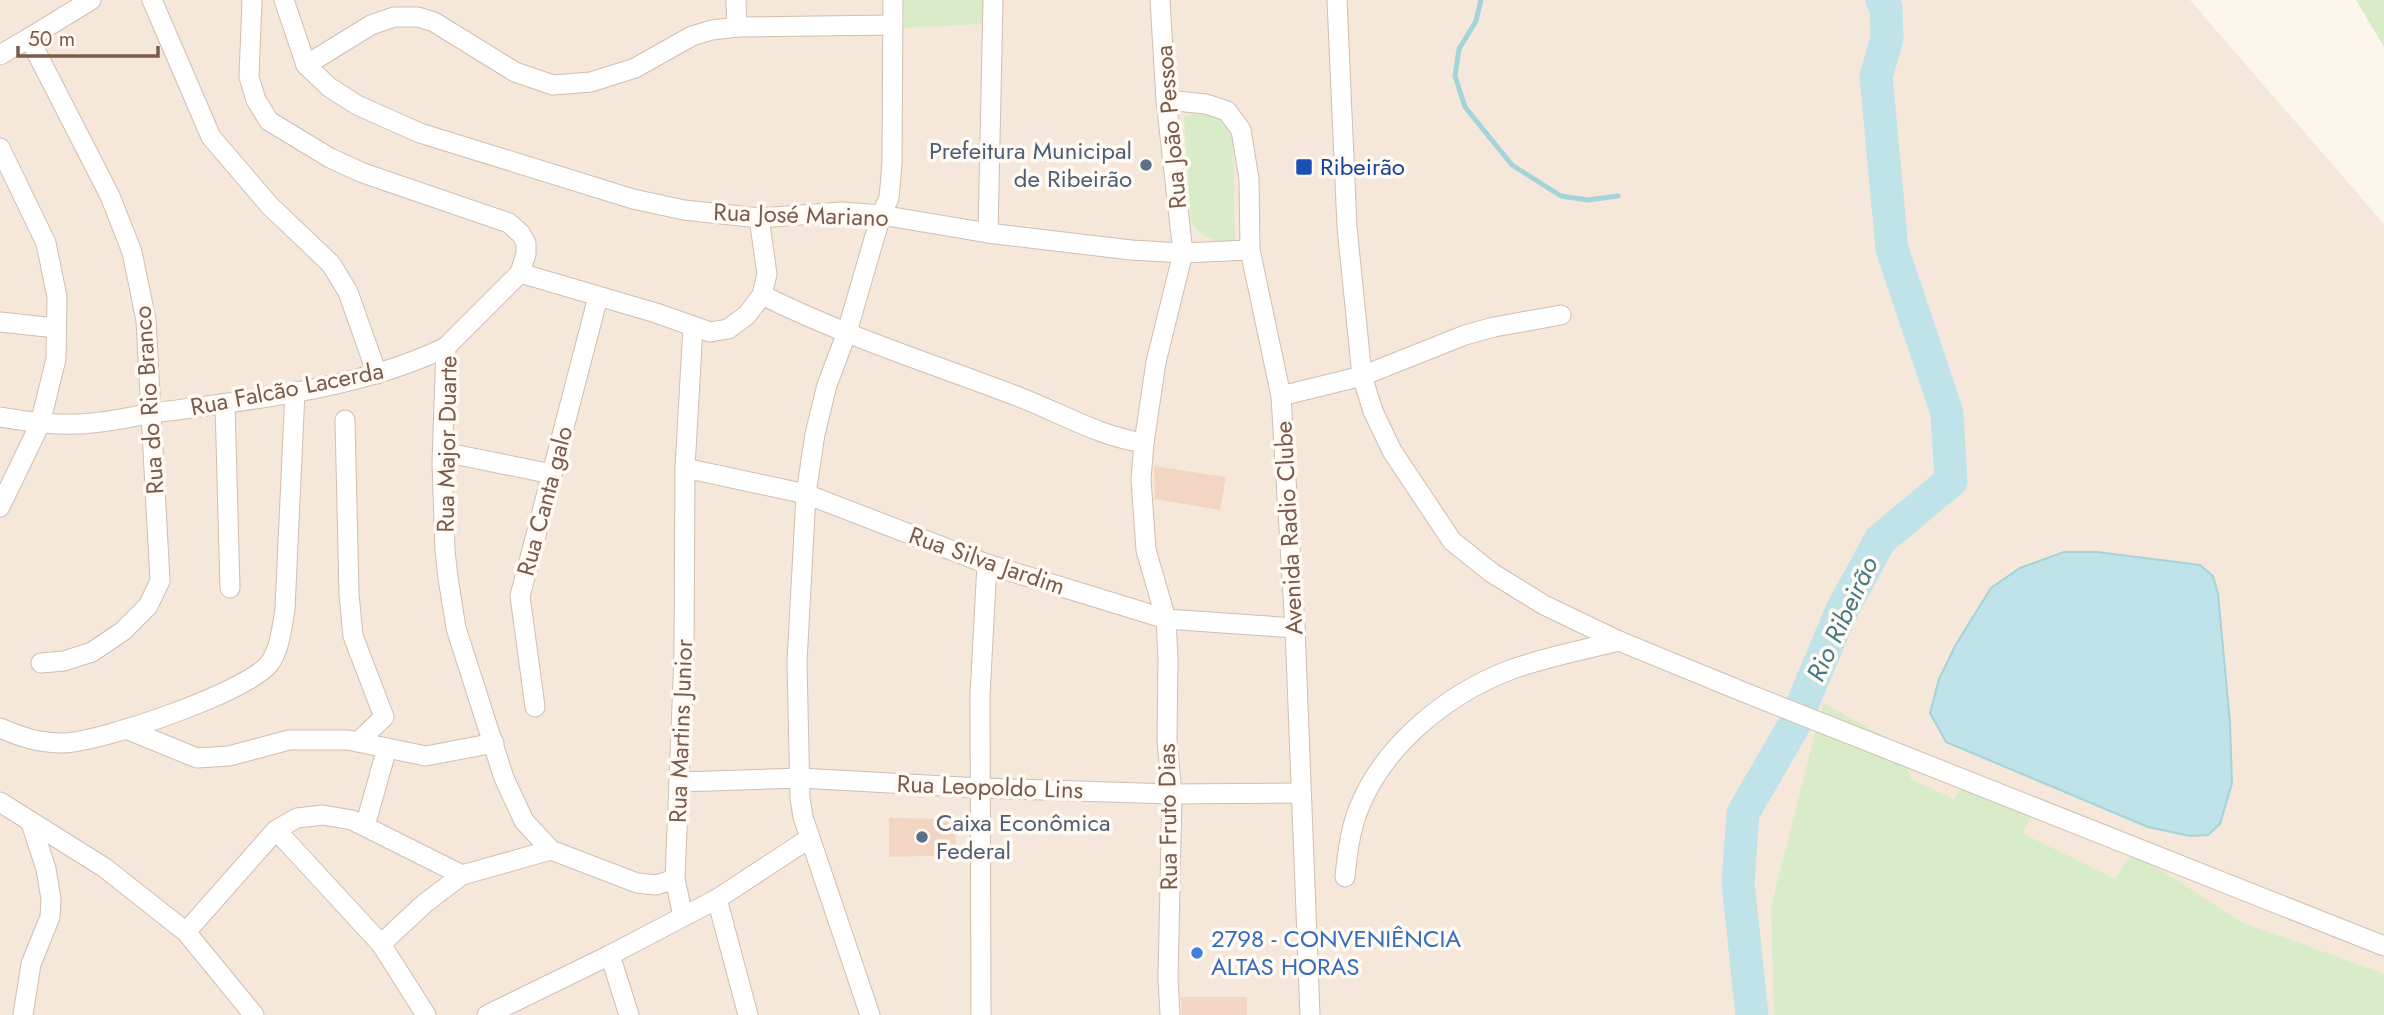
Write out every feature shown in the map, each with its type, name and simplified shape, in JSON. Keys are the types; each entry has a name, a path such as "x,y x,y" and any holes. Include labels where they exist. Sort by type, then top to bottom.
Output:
{"street":[{"path":"0,55 91,0"},
{"path":"152,0 211,137 270,206 331,264 348,292 377,374"},
{"path":"252,0 250,77 257,100 269,121 330,158 363,173 509,223 526,243 526,254 520,273 656,313 710,332 728,329 747,315 762,295 767,274 759,218"},
{"name":"Rua José Mariano","path":"284,0 306,65 329,87 357,105 420,132 633,199 684,210 759,218 842,212 881,215 988,233 1132,250 1183,253 1250,250"},
{"path":"736,0 737,27"},
{"path":"870,1015 810,838 800,798 797,662 806,494 815,434 827,385 848,332 881,215 889,198 892,163 893,0"},
{"path":"988,233 993,0"},
{"name":"Rua João Pessoa","path":"1160,0 1166,100 1183,253"},
{"path":"1337,0 1347,227 1362,376 1373,411 1392,451 1452,541 1492,573 1544,605 1619,640 2384,946"},
{"path":"306,65 371,25 394,17 418,17 434,22 515,72 553,85 591,82 635,68 692,36 712,30 737,27 892,24"},
{"name":"Rua do Rio Branco","path":"29,38 110,196 132,252 146,320 160,581 148,607 123,631 92,652 64,661 41,663"},
{"name":"Avenida Radio Clube","path":"1166,100 1206,104 1227,111 1241,130 1249,179 1250,250 1281,396 1295,628 1310,1015"},
{"path":"0,148 46,243 57,297 56,359 40,424 0,507"},
{"name":"Rua Fruto Dias","path":"1170,1015 1168,978 1172,794 1167,740 1168,659 1166,619 1146,550 1142,511 1143,443 1156,362 1183,253"},
{"name":"Rua Major Duarte","path":"520,273 446,347 443,452 445,550 456,628 504,778 524,821 551,850 637,883 656,884 676,879"},
{"path":"762,295 798,313 1023,399 1108,436 1143,443"},
{"name":"Rua Canta galo","path":"535,707 520,596 598,297"},
{"path":"1281,396 1362,376 1484,330 1561,315"},
{"path":"0,322 56,328"},
{"name":"Rua Martins Junior","path":"683,916 676,879 684,656 685,468 693,326"},
{"name":"Rua Falcão Lacerda","path":"0,417 40,424 76,424 225,405 377,374 418,361 446,347"},
{"path":"0,728 39,742 65,743 126,729 159,719 258,676 271,662 279,640 285,608 295,391"},
{"path":"225,405 230,588"},
{"path":"345,420 349,594 353,636 384,717 358,742"},
{"path":"443,452 552,474"},
{"name":"Rua Silva Jardim","path":"685,468 806,494 987,565 1166,619 1295,628"},
{"path":"981,1015 980,695 987,565"},
{"path":"1345,877 1357,810 1381,768 1405,738 1478,684 1510,670 1619,640"},
{"path":"126,729 197,758 229,756 289,740 348,740 426,756 494,743"},
{"path":"365,826 387,748"},
{"name":"Rua Leopoldo Lins","path":"680,782 800,778 980,788 1172,794 1301,793"},
{"path":"0,802 105,868 187,932 254,1015"},
{"path":"187,932 276,830 297,818 323,815 352,820 462,875"},
{"path":"23,1015 31,964 50,918 51,899 46,869 31,823"},
{"path":"276,830 381,944 426,1015"},
{"path":"487,1015 718,900 810,838"},
{"path":"381,944 424,904 462,875 551,850"},
{"path":"718,900 748,1015"},
{"path":"610,955 629,1015"}],"shaded area":[{"path":"0,0 2190,0 2384,224 2384,1015 0,1015"}],"green space":[{"path":"904,0 983,0 982,24 904,28"},
{"path":"2356,0 2384,0 2384,47"},
{"path":"1195,113 1221,117 1230,127 1233,141 1235,243 1210,239 1191,223 1184,117"},
{"path":"1823,703 1902,746 1911,779 1954,799 1972,772 2040,800 2022,833 2115,879 2133,852 2241,922 2384,974 2384,1015 1774,1015 1771,906"}],"water":[{"path":"2064,552 2097,552 2200,565 2213,576 2218,594 2230,723 2232,783 2220,824 2208,835 2190,836 2148,827 1946,742 1930,713 1939,679 1955,646 1991,588 2020,568"}],"building":[{"path":"1154,466 1226,477 1220,510 1155,499"},
{"name":"Caixa Econômica Federal","path":"889,818 953,819 958,855 889,857"},
{"path":"1181,997 1247,997 1247,1015 1182,1015"}],"waterway":[{"path":"1481,0 1476,21 1459,49 1455,76 1465,107 1512,165 1561,196 1588,200 1618,196"},
{"name":"Rio Ribeirão","path":"1752,1015 1738,882 1743,813 1793,727 1841,612 1880,540 1951,481 1947,413 1892,249 1876,76 1887,39 1886,8 1882,0"}],"place":[{"name":"Prefeitura Municipal de Ribeirão","path":"1146,165"},
{"name":"Ribeirão","path":"1304,167"},
{"name":"Caixa Econômica Federal","path":"922,837"},
{"name":"2798 - CONVENIÊNCIA ALTAS HORAS","path":"1197,953"}]}
